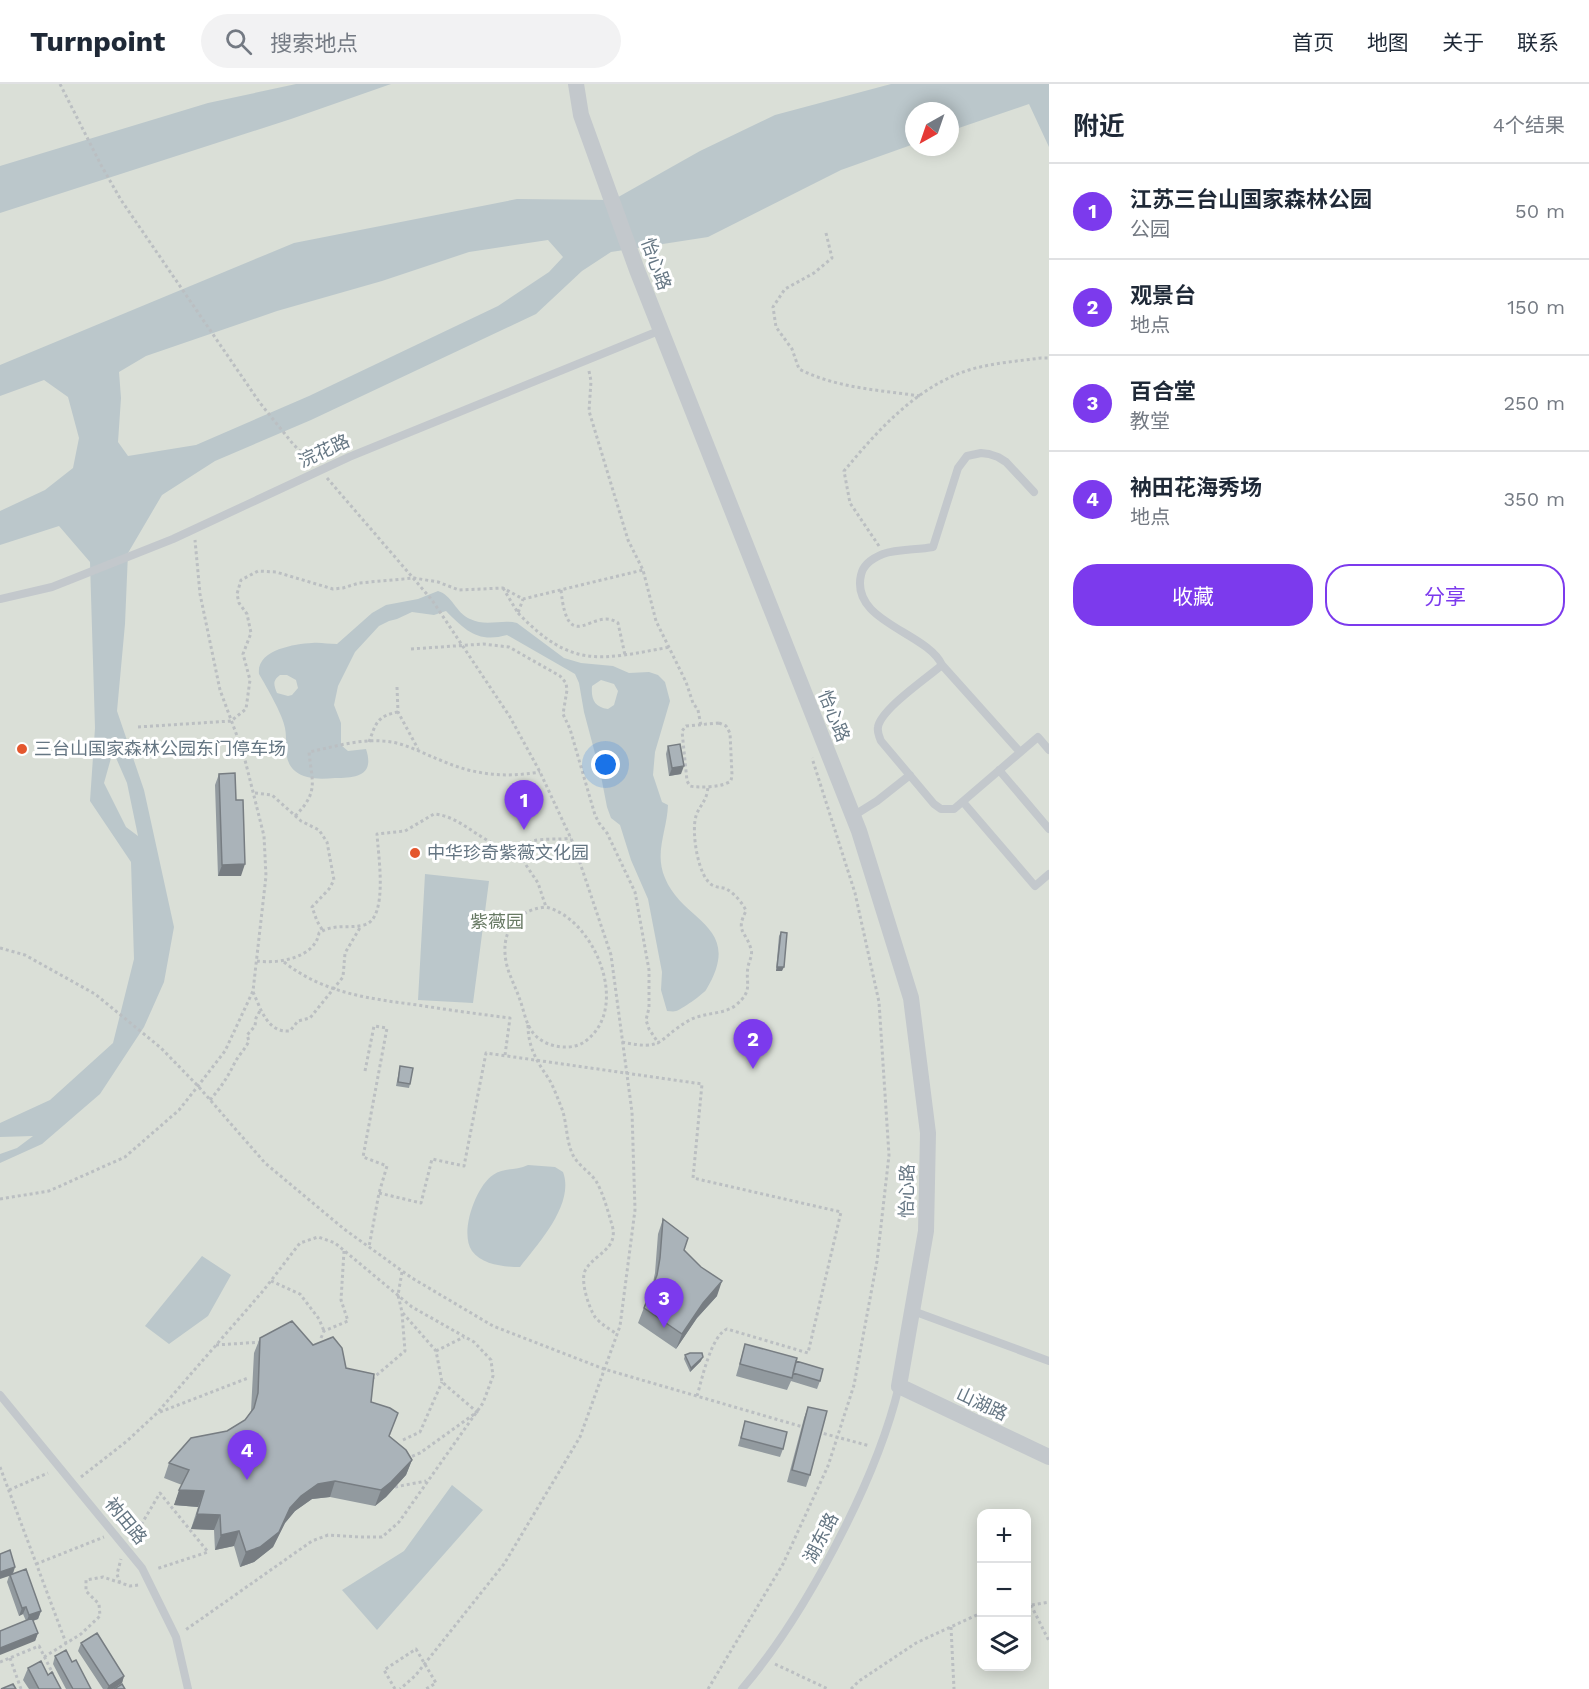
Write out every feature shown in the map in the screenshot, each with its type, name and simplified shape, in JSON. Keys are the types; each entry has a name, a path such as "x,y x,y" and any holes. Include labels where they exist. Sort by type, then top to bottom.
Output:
{"street":[{"name":"怡心路","path":"576,84 581,116 637,270 853,816 911,998 927,1122 926,1231 899,1386"},
{"name":"山湖路","path":"899,1386 1049,1457"}],"lane":[{"name":"浣花路","path":"0,599 52,587 172,539 360,452 661,330"},
{"path":"1020,752 942,665 934,653 874,612 865,601 860,588 862,571 867,564 884,554 933,547 958,468 971,454 989,453 998,457 1006,462 1034,492"},
{"path":"942,665 891,708 880,720 878,728 881,741 934,804 941,809 954,809 1038,737 1049,750"},
{"path":"999,770 1049,829"},
{"path":"853,816 877,801 910,775"},
{"path":"963,802 1035,886 1049,874"},
{"path":"913,1311 1049,1361"},
{"name":"湖东路","path":"742,1689 796,1617 824,1570 867,1482 890,1424 899,1386"},
{"name":"衲田路","path":"0,1395 74,1483 144,1573 176,1637 188,1689"}],"path":[{"path":"60,84 121,200 260,403 293,444 320,470 432,600 510,717 540,772 571,838 593,896 611,956 632,1112 635,1210 620,1326 580,1437 510,1554 425,1664 400,1689"},
{"path":"826,233 832,258 814,273 785,289 773,307 777,327 792,349 799,369 814,377 847,386 920,396"},
{"path":"884,554 850,503 844,471 881,427 929,388 972,369 1049,358"},
{"path":"587,360 591,381 589,411 628,540 643,570 656,621 686,682 693,703 698,710 701,726"},
{"path":"0,1199 49,1191 125,1157 179,1110 198,1086 225,1051 253,992 266,876 264,836 243,752 220,690 200,594 194,530"},
{"path":"138,726 231,721 246,710 250,680 243,654 251,633 247,614 239,603 237,594 241,580 258,571 276,572 333,589 359,583 414,578 438,582 459,590 503,588 523,599 643,570"},
{"path":"503,588 518,613 529,624 551,642 578,656 605,658 670,647"},
{"path":"561,590 565,617 574,625 583,626 604,618 611,618 618,623 625,655"},
{"path":"518,613 523,599"},
{"path":"411,650 483,645 509,647 560,676 566,683 567,699 563,714 570,729 595,815 607,833 635,892 649,970 649,1008 646,1020 659,1044"},
{"path":"397,687 398,712 419,751"},
{"path":"369,742 376,722 386,714 398,712"},
{"path":"719,723 726,726 730,733 732,775 731,780 726,784 708,786 690,786 687,781 682,731 686,726 719,723"},
{"path":"295,816 306,805 312,793 309,752 347,744 384,741 419,751 470,771 492,776 516,776 540,772"},
{"path":"708,1689 783,1564 828,1466 854,1385 877,1262 889,1155 879,1002 855,893 811,752"},
{"path":"622,1042 641,1046 659,1044 690,1020 704,1014 727,1010 736,1005 748,990 747,971 752,953 751,946 741,931 741,923 746,911 727,889 708,882 696,848 694,835 696,814 707,797 708,786"},
{"path":"255,793 272,795 295,816 319,830 327,842 334,880 329,889 312,907 316,921 323,931"},
{"path":"257,962 283,961 311,948 318,942 319,933 334,927 361,926 371,923 379,907 377,834 405,831 434,814 451,818 504,848 516,850 534,841 571,838"},
{"path":"516,850 538,883 546,906"},
{"path":"546,906 565,915 579,929 599,959 606,979 607,1000 601,1020 594,1034 577,1047 567,1048 543,1041 534,1034 528,1024 507,966 506,945 508,932 513,922 524,912 546,906"},
{"path":"253,992 272,1028 281,1032 290,1031 298,1022 310,1018 343,977 345,953 361,926"},
{"path":"0,948 25,955 95,994 160,1048 198,1086 265,1163 344,1229 402,1272 493,1326 604,1369 805,1428"},
{"path":"283,961 302,976 360,998 510,1018 505,1055"},
{"path":"210,1100 245,1049 249,1041 247,1035 255,1026 261,1009"},
{"path":"528,1024 528,1037 535,1060 550,1081 563,1111 568,1142 573,1156 597,1182 613,1227 613,1239 586,1268 583,1276 586,1294 594,1315 617,1334"},
{"path":"364,1071 374,1026 387,1028 363,1158 387,1166 379,1193 369,1247"},
{"path":"379,1193 421,1203 432,1159 464,1166 486,1053 702,1084 693,1178 841,1212 808,1353 727,1329 721,1332 715,1340 697,1396"},
{"path":"74,1483 127,1441 157,1413 271,1281 300,1243 318,1238 335,1243 412,1307 474,1342 491,1360 493,1377 483,1403 399,1522 382,1537 327,1534 312,1541 176,1637"},
{"path":"321,1338 324,1331 348,1321 341,1300 344,1251"},
{"path":"371,1380 405,1351 402,1312 398,1295 402,1272"},
{"path":"271,1281 300,1294 319,1319 324,1331"},
{"path":"402,1312 436,1350 442,1382 420,1432 403,1440"},
{"path":"436,1350 465,1337"},
{"path":"216,1345 267,1342"},
{"path":"157,1413 248,1378"},
{"path":"442,1382 477,1412"},
{"path":"404,1459 420,1453 477,1412"},
{"path":"816,1431 880,1449"},
{"path":"0,1467 66,1643"},
{"path":"9,1490 61,1467"},
{"path":"395,1487 428,1481"},
{"path":"120,1583 117,1574 122,1558 160,1493 208,1552 144,1573"},
{"path":"36,1564 114,1533"},
{"path":"44,1657 81,1634 100,1616 99,1604 86,1591 86,1580 103,1577 130,1586 149,1582"},
{"path":"1031,1605 1049,1602"},
{"path":"1031,1609 1049,1641"},
{"path":"851,1689 859,1681 916,1643 977,1615"},
{"path":"951,1627 954,1689"},
{"path":"0,1662 39,1646 55,1678"},
{"path":"395,1689 384,1670 416,1649 436,1683 426,1689"},
{"path":"10,1658 21,1689"},
{"path":"766,1659 782,1669 828,1689"}],"green space":[{"name":"紫薇园","path":"0,84 1049,84 1049,1689 0,1689"}],"shaded area":[{"path":"296,84 391,84 291,119 0,213 0,166 208,103"},
{"path":"891,84 1049,84 1049,147 1029,104 959,128 959,102 905,102 905,147 841,170 708,237 611,252 582,271 536,314 311,420 215,461 162,495 128,553 125,624 117,711 144,790 174,927 164,982 144,1027 100,1094 42,1144 0,1163 0,1154 17,1148 33,1136 0,1137 0,1123 50,1100 113,1043 134,959 131,862 90,801 95,728 90,562 59,526 0,545 0,511 45,490 73,468 79,438 68,397 44,380 0,396 0,365 294,243 517,199 613,200 700,151 775,115","holes":["548,240 563,257 549,272 498,306 309,396 196,445 128,456 118,442 121,398 119,372 146,356 277,311 382,281 469,252","113,751 127,783 138,836 126,827 104,783"]},
{"path":"438,591 447,596 461,613 470,619 482,622 517,623 564,658 581,663 613,666 629,673 649,672 658,675 665,682 670,701 655,752 653,775 662,802 668,805 661,851 662,869 674,893 715,938 719,951 716,968 706,990 687,1005 676,1011 667,1011 661,990 662,972 648,899 631,860 620,825 611,818 607,807 575,674 507,635 488,637 473,634 446,611 434,615 412,612 379,626 355,652 338,686 334,705 341,723 341,745 348,751 366,749 368,765 366,770 356,776 319,779 299,774 291,767 287,757 284,722 259,674 263,659 278,650 296,645 337,644 372,613 386,605 418,599","holes":["280,675 287,675 296,680 298,688 292,695 277,693 274,683","601,680 614,684 618,691 614,705 608,709 599,706 592,695 592,686"]},
{"path":"425,874 489,881 473,1003 418,1000"},
{"path":"528,1165 555,1167 563,1172 564,1197 559,1210 545,1235 520,1267 501,1266 488,1262 476,1256 468,1243 468,1222 475,1199 493,1175"},
{"path":"202,1256 231,1275 208,1316 169,1344 145,1326"},
{"path":"452,1485 483,1510 377,1630 342,1590 404,1551"}],"building":[{"path":"680,744 684,766 672,768 668,746"},
{"path":"235,773 236,800 243,800 245,864 222,865 219,774"},
{"path":"781,932 787,933 784,967 777,967"},
{"path":"400,1066 413,1068 410,1084 398,1082"},
{"path":"663,1219 688,1238 684,1250 701,1267 722,1281 703,1303 682,1334 644,1308 657,1275"},
{"path":"292,1321 313,1345 333,1337 342,1348 346,1368 374,1374 371,1402 398,1413 389,1436 406,1450 412,1460 381,1490 335,1481 318,1484 301,1496 290,1508 279,1532 260,1547 246,1552 239,1531 221,1535 220,1515 197,1514 204,1491 179,1490 189,1470 169,1463 191,1438 227,1431 245,1420 254,1408 258,1393 260,1338"},
{"path":"745,1344 797,1358 792,1378 740,1364"},
{"path":"702,1353 703,1357 691,1368 685,1355"},
{"path":"796,1361 823,1369 820,1381 793,1373"},
{"path":"808,1407 827,1411 810,1475 792,1470"},
{"path":"745,1421 787,1432 783,1449 741,1438"},
{"path":"10,1550 15,1567 0,1572 0,1554"},
{"path":"26,1569 41,1611 29,1615 26,1607 22,1608 10,1575"},
{"path":"32,1618 38,1633 0,1648 0,1631"},
{"path":"97,1633 124,1676 109,1686 81,1643"},
{"path":"66,1650 72,1662 76,1660 91,1689 73,1689 55,1656"},
{"path":"41,1661 48,1675 52,1672 61,1689 39,1689 28,1668"},
{"path":"13,1684 16,1689 1,1689"},
{"path":"122,1684 125,1689 114,1689"}],"place":[{"name":"三台山国家森林公园东门停车场","path":"22,749"},
{"name":"江苏三台山国家森林公园","path":"524,830"},
{"name":"中华珍奇紫薇文化园","path":"415,853"},
{"name":"观景台","path":"753,1069"},
{"name":"百合堂","path":"664,1328"},
{"name":"衲田花海秀场","path":"247,1480"}]}
